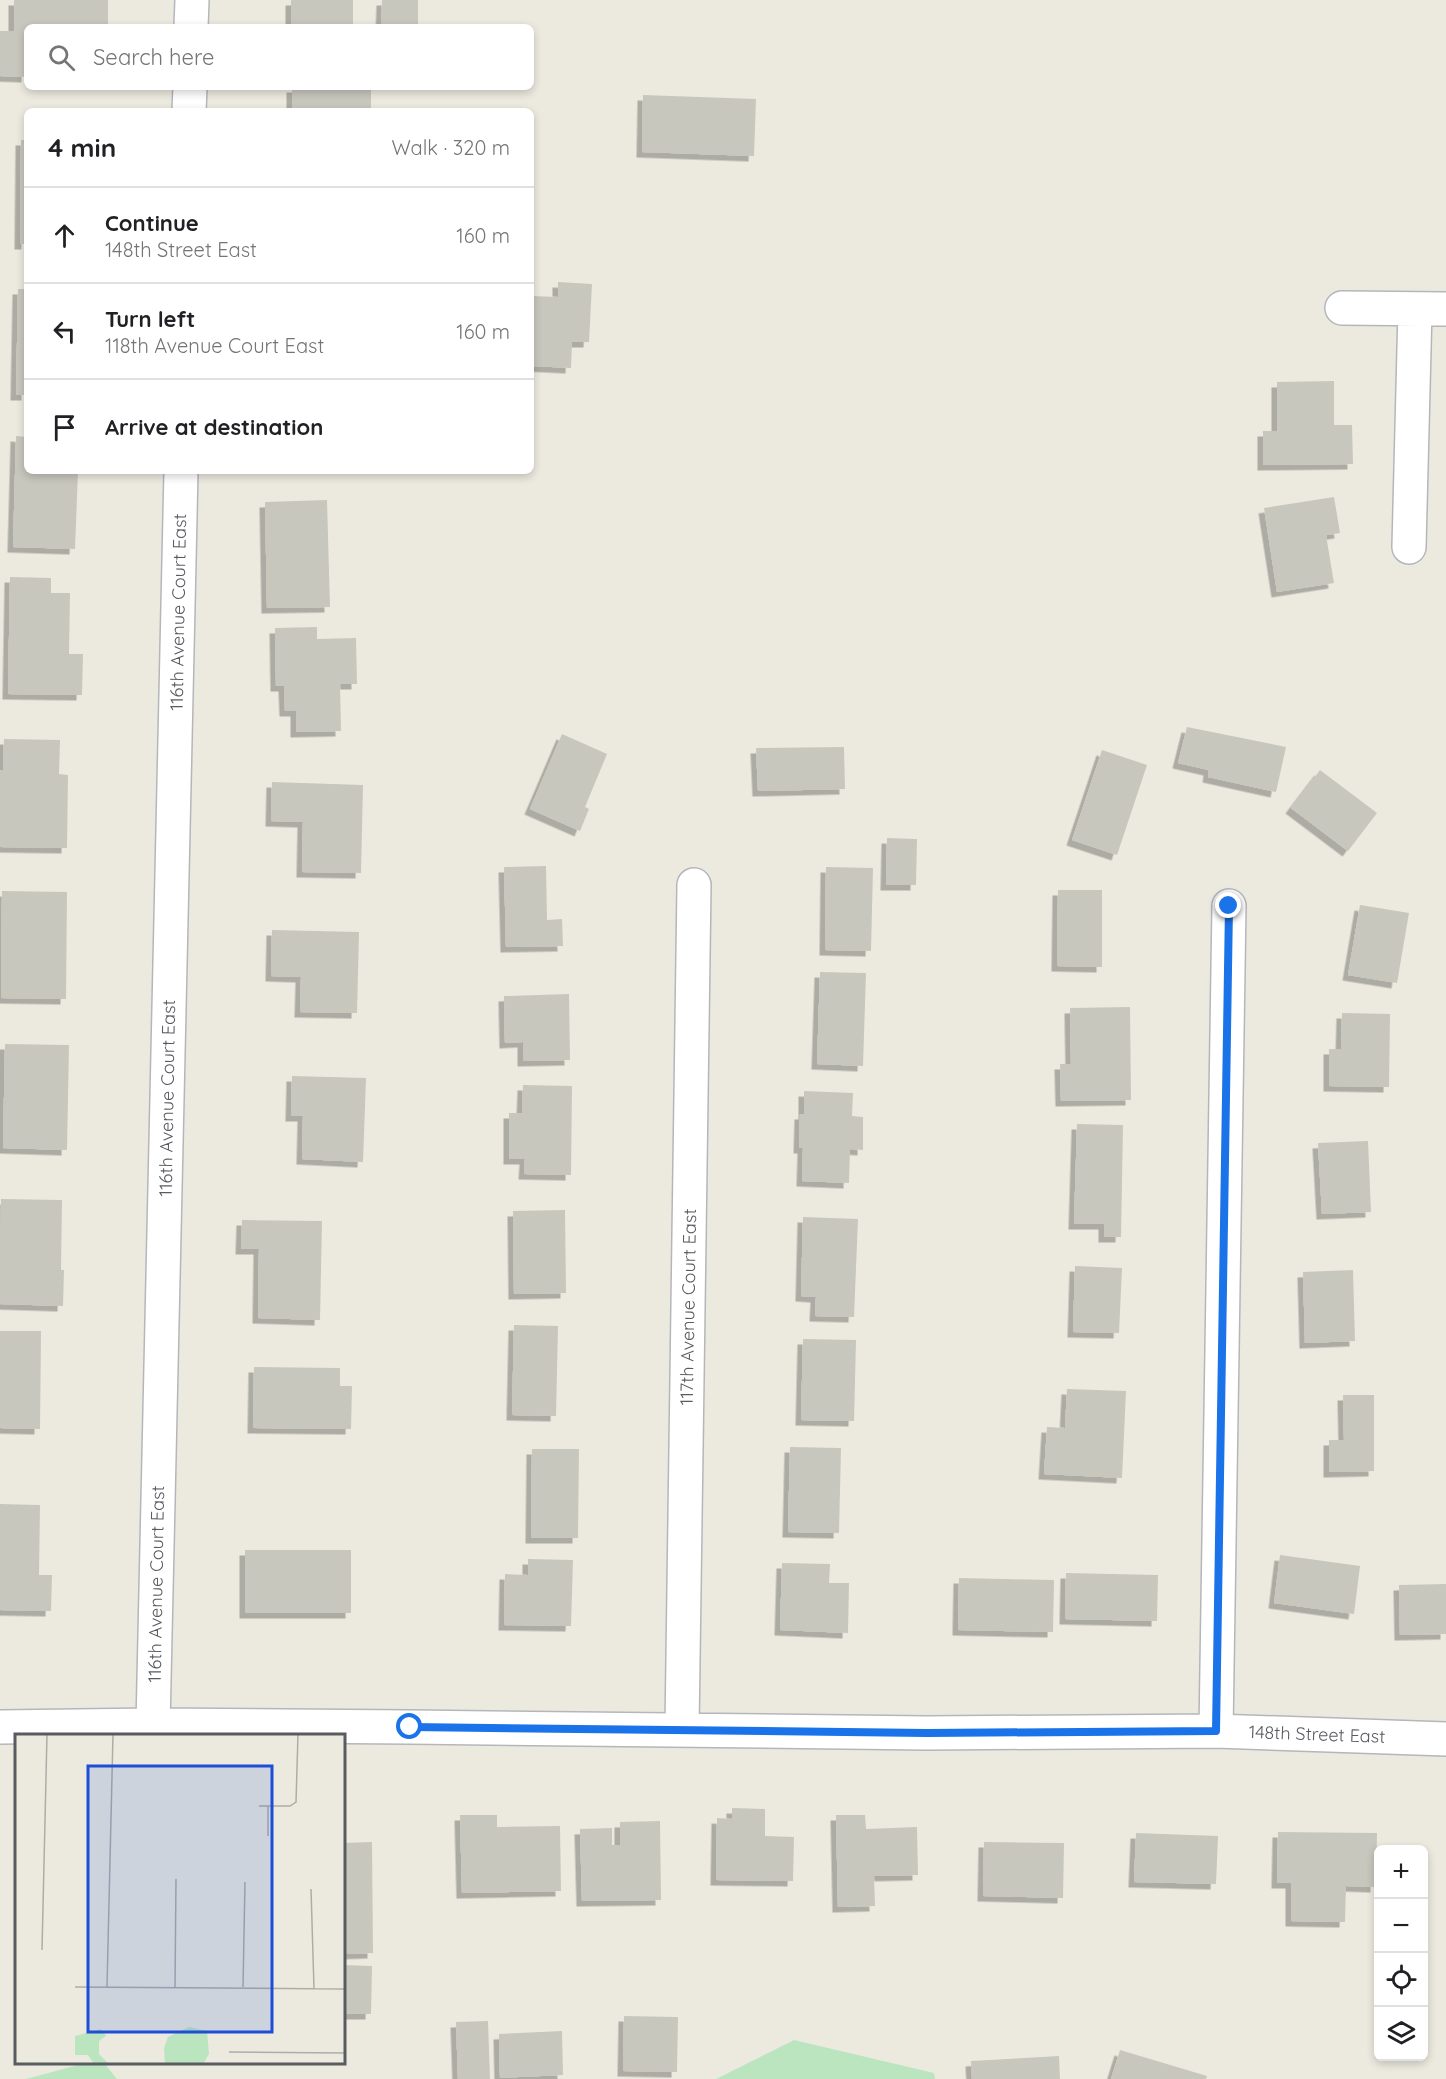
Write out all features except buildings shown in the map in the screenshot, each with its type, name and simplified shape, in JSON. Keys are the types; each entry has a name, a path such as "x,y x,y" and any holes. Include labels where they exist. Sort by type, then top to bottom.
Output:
{"street":[{"path":"191,24 192,0"},
{"path":"189,108 190,90"},
{"path":"1342,308 1430,309 1409,547"},
{"name":"116th Avenue Court East","path":"153,1725 181,474"},
{"name":"117th Avenue Court East","path":"681,1729 694,885"},
{"path":"1216,1731 1229,906"},
{"name":"148th Street East","path":"0,1727 153,1725 927,1733 1216,1731 1446,1739"}],"green space":[{"path":"794,2040 934,2073 935,2079 716,2079"},
{"path":"82,2064 105,2064 117,2079 26,2079"}],"route":[{"path":"410,1727 927,1733 1216,1731 1229,906"}]}
